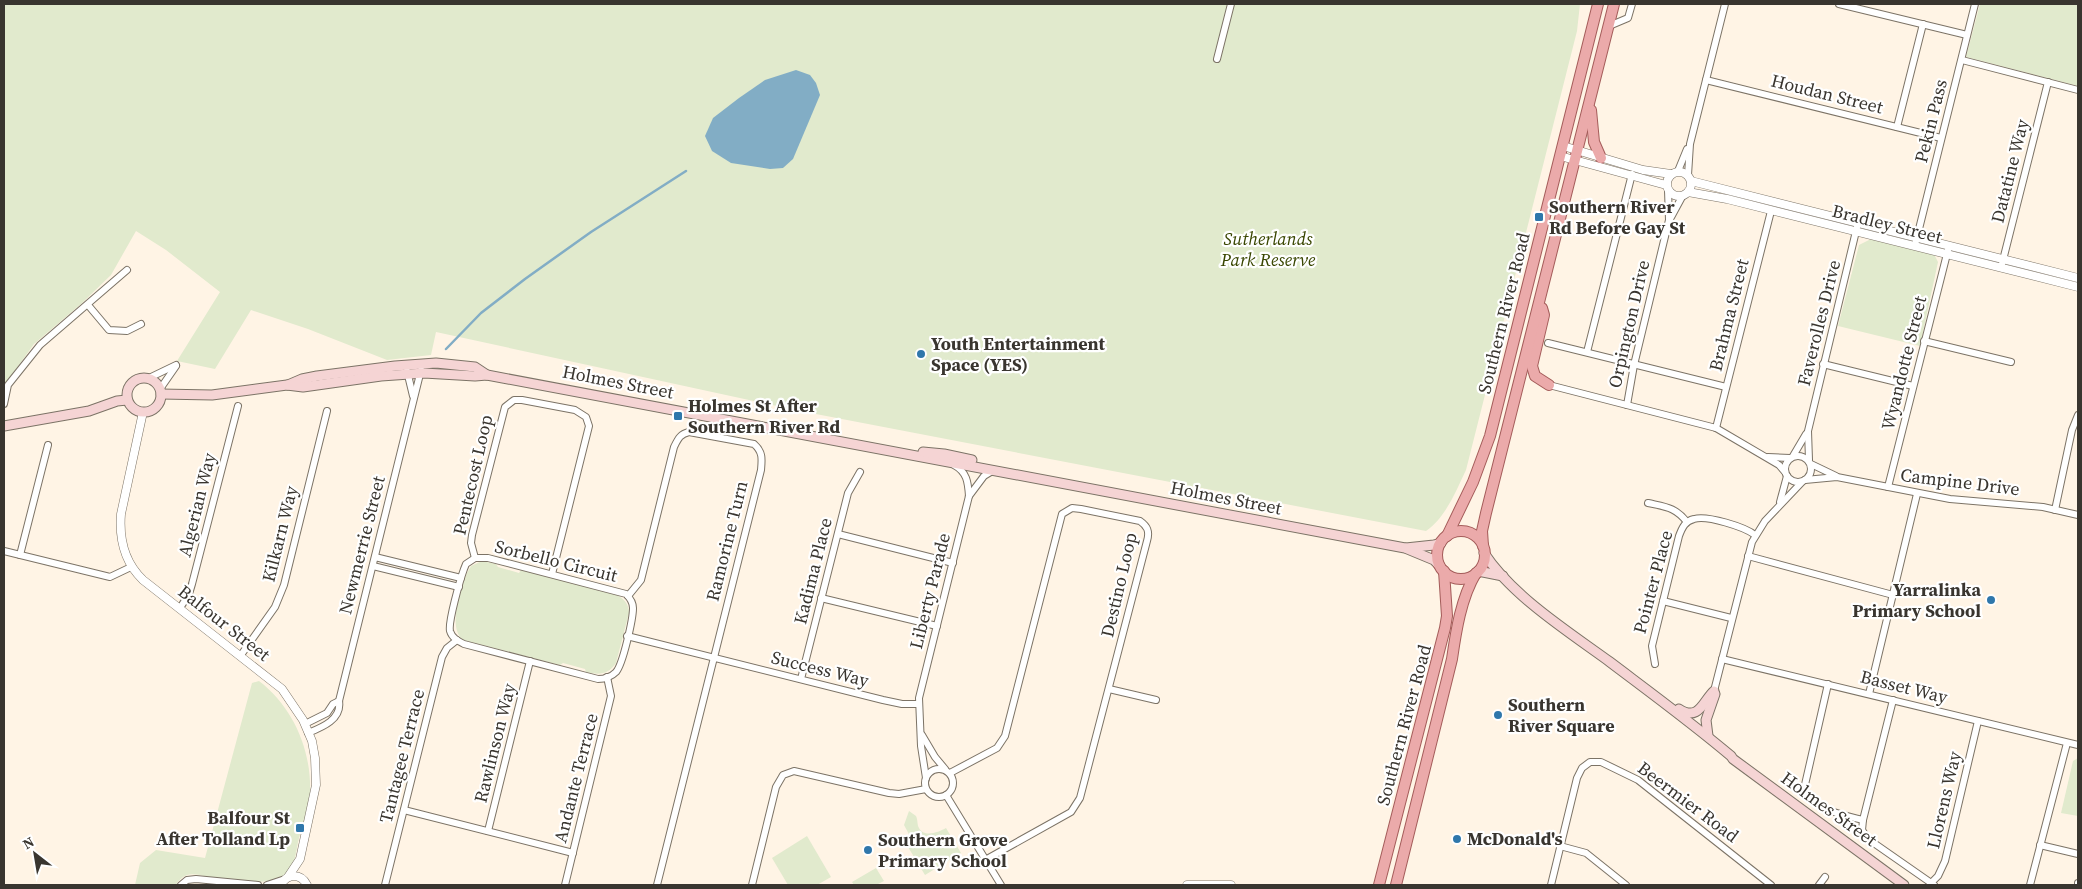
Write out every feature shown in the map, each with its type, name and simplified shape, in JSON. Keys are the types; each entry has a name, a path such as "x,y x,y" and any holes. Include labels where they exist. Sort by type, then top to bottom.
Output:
{"main road":[{"name":"Southern River Road","path":"1444,539 1473,482 1490,436 1598,4"},
{"name":"Southern River Road","path":"1484,549 1482,531 1486,513 1540,305 1614,4"},
{"path":"1590,99 1594,142 1601,158"},
{"path":"1540,305 1544,310 1544,315 1532,371 1538,380 1549,385"},
{"name":"Holmes Street","path":"161,391 212,395 287,385 303,387 381,376 407,369 421,368 474,376 488,375 889,449 951,463 1042,478 1405,548 1434,560 1442,568"},
{"path":"138,378 149,378 158,384 161,391 161,399 156,408 143,412 132,408 126,394 130,384 138,378"},
{"path":"4,426 89,411 117,401 127,400"},
{"name":"Holmes Street","path":"889,449 944,454 1016,468 1042,478"},
{"path":"1477,572 1484,560 1484,549 1477,537 1467,532 1456,532 1444,539 1438,550 1442,568 1459,578 1477,572 1504,576"},
{"name":"Holmes Street","path":"1405,548 1434,545 1444,539"},
{"name":"Holmes Street","path":"1484,549 1504,576 1537,607 1600,657 1708,736 1733,759 1904,885"},
{"name":"Southern River Road","path":"1379,885 1445,628 1446,616 1442,568"},
{"name":"Southern River Road","path":"1396,885 1448,675 1455,638 1467,595 1477,572"},
{"name":"Holmes Street","path":"1600,657 1605,663 1698,736 1729,759 1733,759"},
{"path":"1625,674 1642,679 1672,704 1688,714 1701,708 1714,691"},
{"path":"1708,736 1706,720 1713,702 1714,691"}],"street":[{"path":"1217,59 1231,4"},
{"path":"1608,26 1628,18 1632,4"},
{"path":"1685,194 1689,178 1690,144 1725,4"},
{"path":"1839,4 1967,35"},
{"name":"Pekin Pass","path":"1916,241 1975,4"},
{"path":"1897,127 1923,24"},
{"path":"1962,60 2078,90"},
{"name":"Houdan Street","path":"1706,80 1941,138"},
{"name":"Datatine Way","path":"2001,268 2048,82"},
{"path":"1561,151 1632,174 1667,188 1690,144"},
{"path":"1576,156 1601,158 1652,172 1675,173"},
{"name":"Bradley Street","path":"1675,173 1857,227"},
{"path":"1587,352 1632,174"},
{"name":"Bradley Street","path":"1667,188 1674,196 1685,194 1708,195 1771,211 1857,227 1916,241 2001,268 2078,287"},
{"name":"Orpington Drive","path":"1627,405 1634,365 1669,220 1667,188"},
{"name":"Orpington Drive","path":"1669,220 1685,194"},
{"name":"Brahma Street","path":"1716,428 1771,211"},
{"name":"Faverolles Drive","path":"1810,462 1808,431 1857,227"},
{"name":"Bradley Street","path":"1948,250 2003,259 2078,278"},
{"name":"Wyandotte Street","path":"1888,488 1948,250"},
{"path":"4,404 8,386 26,362 56,330 88,305 127,270"},
{"path":"88,305 109,330 127,331 141,324"},
{"path":"1924,341 2011,362"},
{"path":"1548,342 1726,387"},
{"path":"1823,364 1913,386"},
{"path":"149,378 176,366 161,391"},
{"name":"Newmerrie Street","path":"308,732 324,726 334,718 340,708 339,701 421,368"},
{"name":"Newmerrie Street","path":"407,369 413,397"},
{"path":"1549,385 1716,428 1779,465 1793,481 1803,481"},
{"name":"Pentecost Loop","path":"475,558 471,542 472,536 505,407 514,400 522,400 575,410 583,414 589,426 552,574"},
{"name":"Algerian Way","path":"180,608 189,594 192,584 238,406"},
{"name":"Kilkarn Way","path":"241,656 275,607 284,585 327,411"},
{"name":"Balfour Street","path":"143,412 120,530 124,549 131,566 143,580 282,689 291,699 308,732 315,758 316,785 300,859 285,881"},
{"path":"2055,510 2072,430 2078,415"},
{"name":"Faverolles Drive","path":"1792,457 1808,431"},
{"name":"Ramorine Turn","path":"628,596 641,580 674,448 682,434 689,432 754,444 762,456 760,470 657,885"},
{"path":"20,556 48,444"},
{"path":"1714,691 1731,618 1755,535 1778,505 1811,473 1810,462 1801,456 1764,457"},
{"path":"1778,505 1786,474 1785,464 1792,457"},
{"name":"Campine Drive","path":"1810,462 1837,477 1917,494 1950,500 2043,507 2078,515"},
{"name":"Liberty Parade","path":"926,778 921,746 922,735 919,704 969,496 965,474 962,469 951,463"},
{"path":"969,496 984,476 994,470"},
{"name":"Kadima Place","path":"801,679 848,493 860,472"},
{"name":"Campine Drive","path":"1803,481 1837,477"},
{"path":"1869,694 1917,494"},
{"path":"1648,503 1680,512 1687,522"},
{"name":"Destino Loop","path":"949,772 997,748 1005,736 1062,514 1072,508 1140,521 1148,529 1147,541 1080,798 1071,812 985,860"},
{"name":"Pointer Place","path":"1655,664 1652,646 1679,536 1687,522 1702,518 1742,528 1755,535"},
{"path":"838,534 953,563"},
{"path":"4,551 110,577 131,566"},
{"path":"1748,556 1893,595"},
{"path":"375,557 461,578"},
{"name":"Sorbello Circuit","path":"457,640 452,635 450,627 466,564 475,558 488,558 623,592 628,596 633,609 627,636 618,668 607,677"},
{"path":"373,566 459,587"},
{"path":"821,598 937,626"},
{"path":"1664,601 1731,618"},
{"name":"Success Way","path":"627,636 899,704 919,704"},
{"path":"457,640 464,644 598,679 607,677"},
{"name":"Tantagee Terrace","path":"385,885 442,657 447,648 457,640"},
{"name":"Basset Way","path":"1722,659 2078,745"},
{"name":"Rawlinson Way","path":"488,831 530,661"},
{"name":"Andante Terrace","path":"565,885 611,696 607,677"},
{"path":"1828,684 1804,789 1806,793 1830,812 1863,820"},
{"path":"1109,689 1156,700"},
{"path":"1894,700 1862,830 1868,839 1933,884"},
{"path":"305,724 327,713 333,704 339,701"},
{"name":"Llorens Way","path":"1933,884 1945,861 1978,721"},
{"name":"Liberty Parade","path":"922,735 935,757 949,772"},
{"path":"2030,885 2067,743"},
{"name":"Beermier Road","path":"1552,885 1577,778 1582,768 1590,762 1601,762 1638,780 1771,885"},
{"path":"941,768 949,772 953,785 946,795 942,797 933,796 926,789 926,778 934,769 941,768"},
{"path":"752,885 776,787 782,775 794,771 899,794 926,789"},
{"path":"946,795 1001,885"},
{"path":"404,810 573,852"},
{"path":"2040,845 2078,854"},
{"path":"1560,846 1586,853 1624,885"},
{"name":"Balfour Street","path":"300,859 305,882"},
{"path":"267,885 298,876 312,885"},
{"path":"1819,885 1825,878"},
{"path":"181,885 186,880 196,879 258,885"},
{"path":"1187,885 1230,885"}],"green space":[{"name":"Sutherlands Park Reserve","path":"4,4 1580,4 1577,31 1466,470 1445,511 1426,531 795,410 436,332 431,355 387,360 308,329 251,310 215,369 177,361 220,292 166,250 136,231 111,275 81,304 34,344 4,386"},
{"path":"1980,4 2078,4 2078,86 1966,57"},
{"path":"1871,239 1926,251 1935,256 1938,262 1920,346 1838,326 1859,245"},
{"path":"482,561 519,573 521,570 615,594 623,599 628,606 629,613 616,663 613,667 603,673 591,673 586,672 585,669 563,663 560,665 463,640 458,634 456,626 459,598 471,566"},
{"path":"259,681 282,703 291,717 304,746 308,761 310,794 307,812 289,872 281,878 263,882 236,881 193,874 183,877 176,885 135,885 140,863 156,850 205,858 252,683"},
{"path":"2078,758 2078,816 2061,813 2073,761"},
{"path":"909,811 916,816 918,827 924,833 936,832 946,828 961,853 925,875 908,847 911,838 904,825"},
{"path":"807,836 831,877 817,885 788,885 772,858"},
{"path":"876,868 884,881 876,885 854,885 852,882"}],"water":[{"path":"796,70 810,75 816,83 820,95 793,159 783,168 770,169 731,163 712,151 705,136 713,118 765,80"}],"waterway":[{"path":"446,349 481,313 525,279 591,232 686,171"}],"place":[{"name":"Southern River Rd Before Gay St","path":"1539,217"},
{"name":"Youth Entertainment Space (YES)","path":"921,354"},
{"name":"Holmes St After Southern River Rd","path":"678,416"},
{"name":"Yarralinka Primary School","path":"1991,600"},
{"name":"Southern River Square","path":"1498,715"},
{"name":"Balfour St After Tolland Lp","path":"300,828"},
{"name":"McDonald's","path":"1457,839"},
{"name":"Southern Grove Primary School","path":"868,850"}]}
